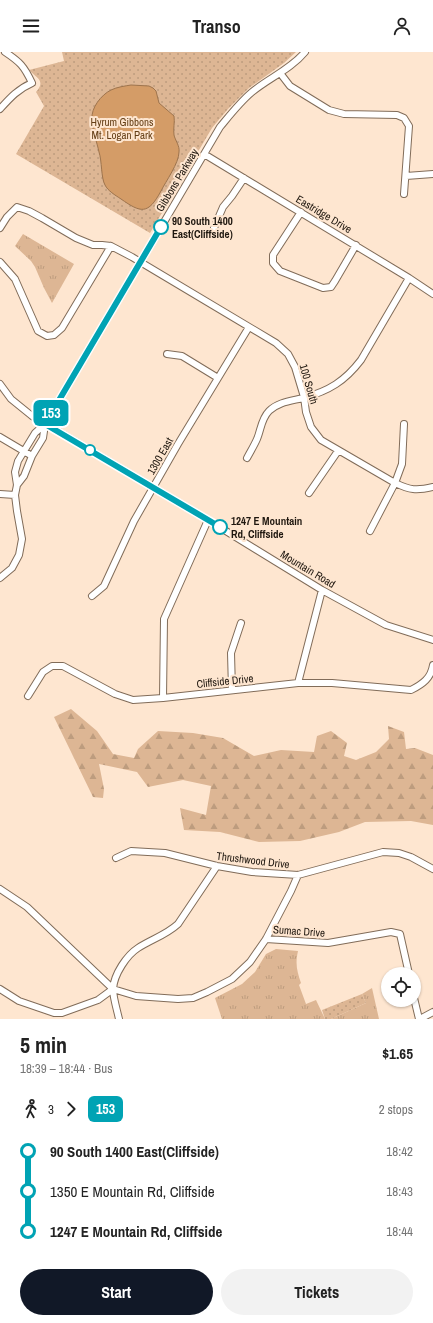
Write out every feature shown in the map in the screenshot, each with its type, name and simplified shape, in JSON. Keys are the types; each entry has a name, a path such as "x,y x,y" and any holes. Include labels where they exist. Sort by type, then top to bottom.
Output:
{"street":[{"path":"0,109 12,95 21,88 32,83 20,62 5,52"},
{"name":"Gibbons Parkway","path":"45,424 220,127 252,92 280,73 305,52"},
{"path":"280,73 290,86 329,110 344,114 397,115 404,118 409,126 404,194"},
{"name":"Eastridge Drive","path":"204,154 356,245 433,294"},
{"path":"406,176 433,174"},
{"path":"214,228 223,207 244,178"},
{"path":"0,228 7,217 17,207 29,211 76,238 93,245 111,246 62,328 54,335 48,336 38,331 15,278 0,262"},
{"path":"301,212 273,254 273,263 280,271 322,288 331,287 336,281 356,245"},
{"name":"100 South","path":"111,246 276,343 288,354 295,367 311,427 321,440 338,451 408,489 419,490 433,487"},
{"path":"247,458 257,439 261,423 269,411 278,404 327,389 341,381 352,372 361,360 409,278"},
{"name":"1300 East","path":"92,596 104,586 134,521 153,487 249,327"},
{"path":"167,354 182,356 218,378"},
{"name":"Mountain Road","path":"0,384 11,399 32,416 153,487 322,590 386,625 433,640"},
{"path":"0,578 12,568 19,555 22,539 16,511 15,495 17,485 15,472 18,461 35,433 45,424"},
{"path":"17,485 24,476 32,456 43,438 45,424"},
{"path":"370,531 395,483 402,464 404,424"},
{"path":"0,437 32,456"},
{"path":"309,493 338,451"},
{"path":"0,494 15,495"},
{"path":"162,698 164,619 208,520"},
{"path":"298,683 322,590"},
{"path":"232,690 231,652 241,623"},
{"name":"Cliffside Drive","path":"28,696 43,672 52,666 63,666 115,694 133,700 298,683 332,683 411,690 422,684 431,673 433,665"},
{"name":"Thrushwood Drive","path":"116,858 131,851 165,853 216,866 252,872 298,875 383,852 398,853 411,857 433,869"},
{"path":"119,1019 113,989 118,972 128,956 138,948 171,931 178,924 216,866"},
{"path":"266,939 298,875"},
{"path":"0,889 27,907 113,989"},
{"name":"Sumac Drive","path":"113,989 136,996 178,999 193,998 232,979 250,962 266,939 328,943 391,932 400,934 407,967"},
{"path":"0,989 53,1016 98,1000 113,989"},
{"path":"416,1007 419,1019 433,1012"}],"green space":[{"name":"Hyrum Gibbons Mt. Logan Park","path":"62,52 296,52 284,63 249,88 212,128 150,233 16,154 44,106 36,92 39,88 40,82 29,70 64,61"},
{"path":"23,234 74,264 52,303 35,267 31,261 15,246"},
{"path":"71,709 97,731 113,754 134,758 138,749 158,731 193,733 223,738 254,756 281,750 314,752 317,736 331,731 347,743 344,756 356,760 376,752 389,739 388,726 404,732 406,749 415,748 433,755 433,825 411,821 365,822 339,832 300,841 259,842 220,832 184,830 180,808 206,815 211,786 183,780 148,787 137,772 99,764 104,789 103,798 93,797 54,717"},
{"path":"276,949 298,951 297,967 301,983 299,985 306,1004 316,1000 325,1019 222,1019 215,998 242,984 255,972 266,954"},
{"path":"372,988 379,1019 331,1019 366,1003 362,994"},
{"path":"362,994 366,1003 331,1019 325,1019 322,1010"}],"shaded area":[{"path":"131,85 149,86 156,91 159,103 174,116 174,135 179,150 175,167 156,199 148,208 144,209 139,209 128,204 112,193 105,185 92,123 92,115 95,106 107,92"}],"bus line":[{"name":"153","path":"161,227 45,424 220,527"}],"place":[{"name":"90 South 1400 East(Cliffside)","path":"161,227"},
{"name":"1247 E Mountain Rd, Cliffside","path":"220,527"}]}
